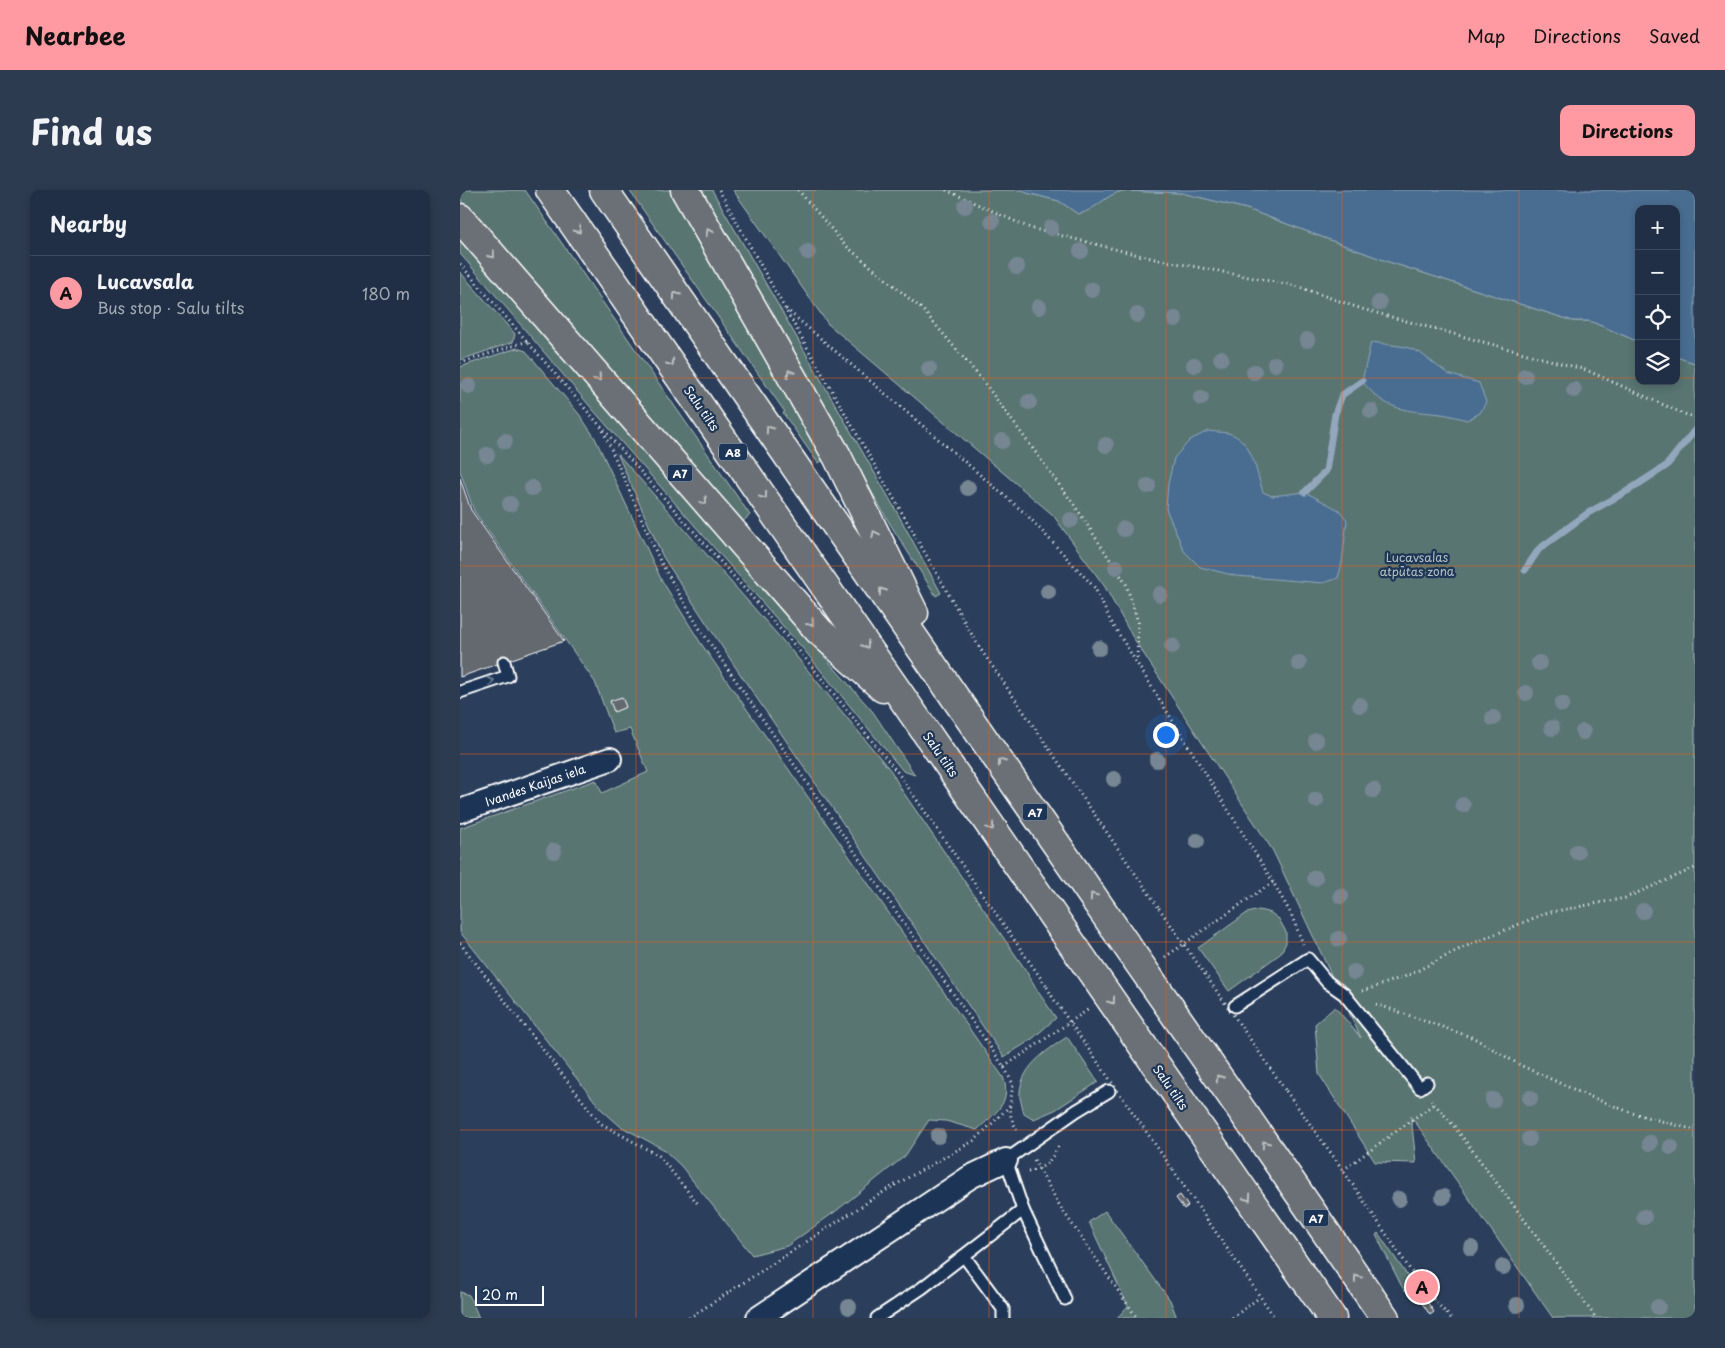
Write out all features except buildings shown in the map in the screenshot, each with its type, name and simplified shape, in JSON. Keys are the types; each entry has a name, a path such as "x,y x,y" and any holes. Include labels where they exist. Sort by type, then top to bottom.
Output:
{"highway":[{"name":"Salu tilts","path":"550,190 1332,1318"},
{"path":"604,190 950,688"},
{"name":"A7","path":"685,190 837,456 950,688 1385,1318"},
{"name":"A7","path":"460,218 819,631 914,715"}],"street":[{"name":"Ivandes Kaijas iela","path":"460,811 610,759"},
{"path":"763,1317 970,1177 1006,1160"}],"lane":[{"path":"460,692 508,676 504,662"},
{"path":"1235,1006 1308,959 1327,982 1344,994 1424,1085"},
{"path":"1065,1299 1023,1210 1006,1160 1076,1111 1110,1091"},
{"path":"877,1318 922,1288 1023,1210"},
{"path":"964,1256 1003,1309 1003,1318"}],"path":[{"path":"719,190 784,308 979,647 1422,1286 1451,1318"},
{"path":"798,190 845,245 923,310 983,381 1075,506 1126,584 1138,622 1137,663"},
{"path":"946,190 1030,228 1156,259 1296,286 1362,309 1586,370 1684,414 1695,417"},
{"path":"460,264 796,648 898,773 1275,1318"},
{"path":"784,308 1026,514 1095,588 1110,620 1273,882 1291,914 1308,959"},
{"path":"460,363 528,341"},
{"path":"602,428 660,561 698,626 1004,1067 1013,1084 1010,1106 1011,1118 1025,1147 1040,1169 1061,1208 1137,1318"},
{"path":"1344,994 1372,988 1409,975 1462,948 1546,913 1624,898 1695,868"},
{"path":"1190,940 1273,882"},
{"path":"460,942 600,1123 660,1156 699,1205"},
{"path":"1344,994 1474,1038 1520,1066 1632,1113 1693,1129 1695,1126"},
{"path":"1004,1067 1063,1027"},
{"path":"1424,1085 1434,1104 1465,1141 1596,1318"},
{"path":"1343,1170 1434,1104"},
{"path":"689,1318 888,1189 975,1140 1010,1106"},
{"path":"1232,1318 1260,1297"}],"green space":[{"path":"460,190 525,190 750,515 740,524 476,219 460,199"},
{"path":"629,190 671,190 826,459 818,463 783,413 785,412"},
{"path":"700,190 712,190 893,505 941,593 936,596 890,524"},
{"name":"Lucavsalas atpūtas zona","path":"733,190 1022,190 1059,201 1078,214 1122,191 1182,193 1247,209 1389,262 1573,321 1590,321 1635,340 1635,385 1680,385 1680,358 1695,363 1695,1318 1553,1318 1411,1116 1416,1163 1375,1162 1319,1074 1315,1024 1335,1007 1361,1038 1273,851 1132,636 1105,587 1053,515 828,324"},
{"path":"460,239 560,356 873,712 915,775 903,771 804,650 594,411 460,254"},
{"path":"460,272 515,334 513,342 460,360"},
{"path":"517,348 526,351 579,414 595,438 661,579 700,642 1003,1077 1006,1094 1004,1101 995,1113 977,1130 946,1121 929,1120 905,1156 836,1211 787,1246 752,1255 681,1166 663,1149 620,1126 601,1109 460,932 460,828 596,780 602,793 648,772 630,729 614,733 595,682 474,511 460,471 460,367"},
{"path":"617,453 791,650 891,771 901,789 1025,969 1056,1018 1031,1040 1004,1057 738,671 663,557"},
{"path":"1259,910 1271,913 1279,919 1286,932 1286,943 1280,954 1229,991 1198,948 1247,913"},
{"path":"1067,1037 1098,1082 1055,1110 1034,1119 1024,1113 1020,1100 1024,1078 1028,1069 1042,1055"},
{"path":"1105,1211 1170,1300 1177,1318 1117,1318 1128,1306 1089,1222"},
{"path":"1378,1233 1411,1281 1412,1285 1405,1291 1376,1235"},
{"path":"460,1292 469,1295 479,1318 460,1318"}],"water":[{"path":"1022,190 1695,190 1695,363 1680,358 1680,205 1635,205 1635,340 1590,321 1573,321 1389,262 1247,209 1182,193 1122,191 1110,196 1090,210 1078,214 1059,201"},
{"path":"1371,342 1406,347 1419,352 1448,374 1479,383 1486,402 1480,413 1467,420 1444,414 1397,408 1380,399 1362,381"},
{"path":"1208,431 1228,433 1236,436 1243,442 1252,458 1263,492 1272,496 1305,492 1339,510 1347,520 1342,563 1338,578 1324,583 1236,576 1200,567 1184,551 1166,509 1168,484 1174,458 1190,440"}],"waterway":[{"path":"1305,492 1326,471 1335,414 1342,395 1362,381"},
{"path":"1525,570 1539,549 1588,513 1666,466 1695,430"}],"place":[{"name":"Lucavsala","path":"1422,1287"}]}
